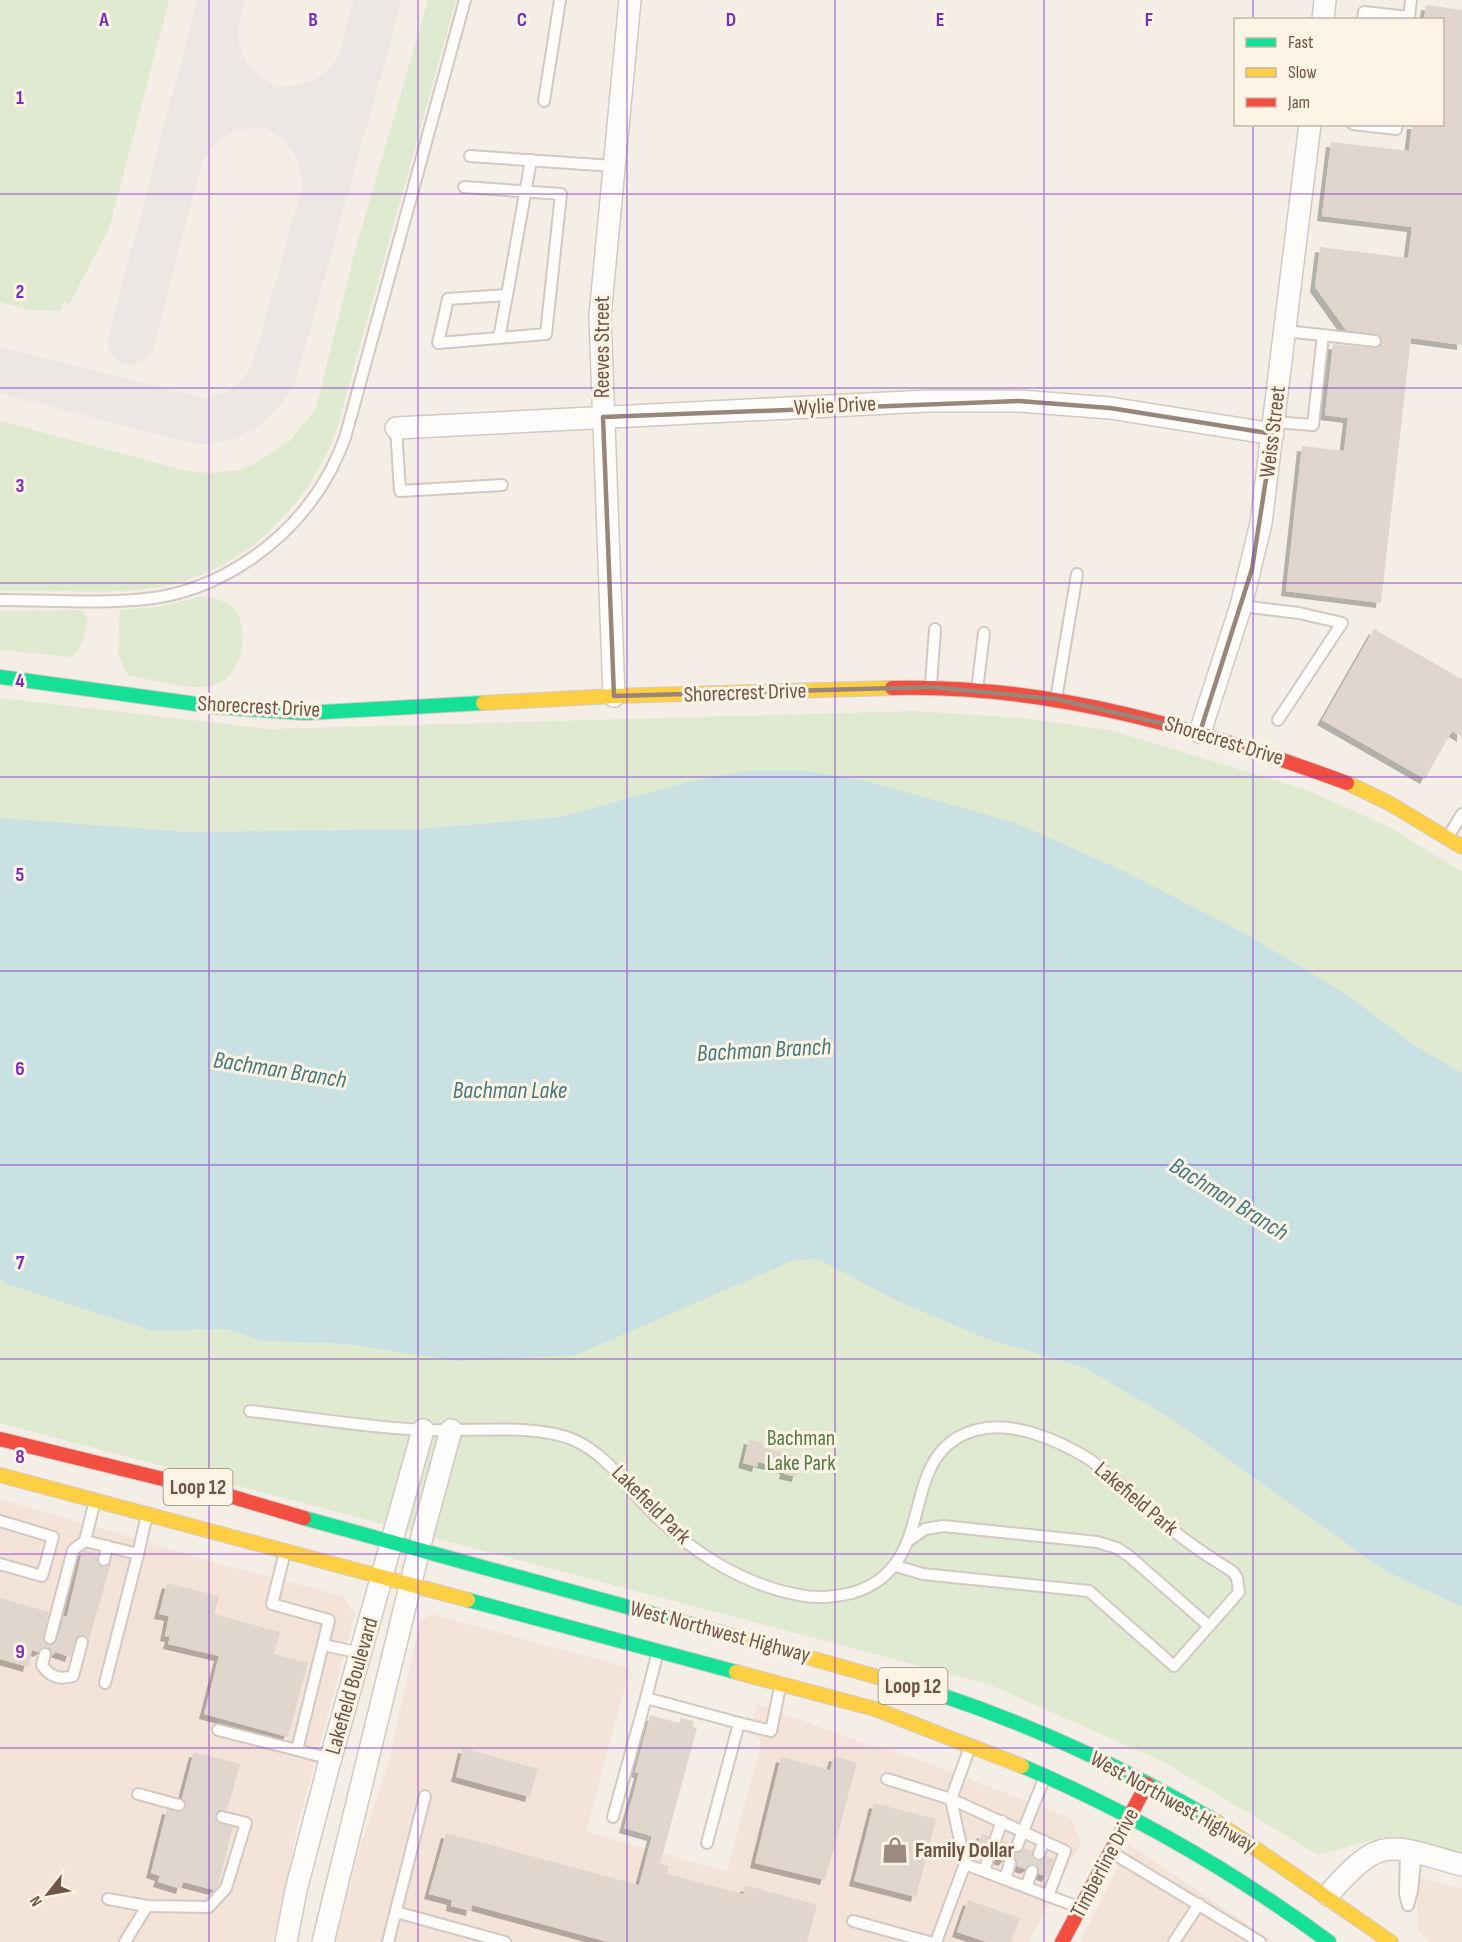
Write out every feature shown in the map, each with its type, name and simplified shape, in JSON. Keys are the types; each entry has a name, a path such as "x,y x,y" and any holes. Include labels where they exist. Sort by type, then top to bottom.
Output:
{"main road":[{"name":"Shorecrest Drive","path":"0,677 266,712 345,711 614,696 931,687 1056,699 1122,711 1200,732 1355,786 1462,847"},
{"name":"West Northwest Highway","path":"0,1439 216,1491 393,1545 936,1693 1054,1739 1147,1784 1237,1834 1328,1895 1391,1942"},
{"name":"West Northwest Highway","path":"0,1475 875,1709 971,1744 1130,1816 1207,1857 1329,1942"},
{"path":"94,1500 105,1492 115,1490"},
{"path":"195,1503 216,1491"},
{"path":"814,1674 873,1686 936,1693"},
{"path":"781,1683 797,1675"},
{"name":"Timberline Drive","path":"1062,1942 1147,1784"}],"street":[{"name":"Reeves Street","path":"614,696 600,316 630,0"},
{"path":"1323,18 1325,0"},
{"name":"Weiss Street","path":"1200,732 1241,606 1261,523 1310,126"},
{"name":"Wylie Drive","path":"396,428 927,401 1019,401 1110,408 1273,428"},
{"name":"Lakefield Boulevard","path":"285,1942 296,1890 423,1430"},
{"name":"Lakefield Boulevard","path":"323,1942 361,1778 418,1551 451,1431"},
{"path":"330,1764 361,1778"},
{"path":"1328,1895 1350,1870 1373,1853 1395,1847 1462,1865"}],"lane":[{"path":"0,600 146,599 177,593 204,584 259,553 289,528 309,504 328,475 345,438 465,0"},
{"path":"544,101 560,0"},
{"path":"1363,18 1364,12 1409,18 1411,0"},
{"path":"1370,126 1396,129 1397,126"},
{"path":"470,156 613,166"},
{"path":"500,338 531,160"},
{"path":"464,187 561,195 546,334 438,343 448,299 507,296"},
{"path":"1286,331 1375,341"},
{"path":"1273,428 1313,425 1323,335"},
{"path":"396,428 400,491 502,485"},
{"path":"1056,699 1077,574"},
{"path":"1241,606 1299,613 1342,623 1278,720"},
{"path":"931,687 935,629"},
{"path":"976,691 984,633"},
{"path":"1448,838 1462,814"},
{"name":"Lakefield Park","path":"250,1411 423,1430 524,1431 572,1440 600,1456 679,1537 713,1562 744,1577 797,1595 821,1598 852,1593 873,1584 896,1566 908,1541 928,1473 939,1451 958,1436 974,1430 995,1427 1012,1429 1043,1437 1090,1460 1182,1538 1233,1572 1240,1585 1239,1592 1209,1626"},
{"path":"50,1638 73,1550 85,1540 94,1500"},
{"path":"105,1683 147,1515"},
{"path":"0,1521 53,1537 42,1576 0,1564"},
{"path":"896,1566 923,1574 1089,1591 1174,1666 1209,1626 1117,1548 1097,1542 943,1526 925,1529 908,1541"},
{"path":"85,1540 138,1554"},
{"path":"104,1560 107,1546"},
{"path":"285,1553 272,1604 329,1620 297,1750"},
{"path":"45,1654 42,1665 48,1674 62,1679 72,1676 82,1642"},
{"path":"323,1645 361,1653"},
{"path":"613,1816 658,1651"},
{"path":"646,1698 771,1731 781,1683"},
{"path":"707,1842 739,1723"},
{"path":"218,1730 297,1750 330,1764"},
{"path":"936,1942 965,1864 951,1799 971,1744"},
{"path":"1017,1846 1045,1776"},
{"path":"887,1779 951,1799 1065,1851 1048,1896"},
{"path":"138,1794 179,1805"},
{"path":"388,1942 425,1796"},
{"path":"108,1899 147,1906 209,1907 225,1888 246,1823 222,1817"},
{"path":"996,1838 1002,1821"},
{"path":"1039,1854 1044,1841"},
{"path":"1408,1905 1413,1891 1411,1851"},
{"path":"1111,1852 1260,1942"},
{"path":"984,1871 989,1856"},
{"path":"1005,1879 1010,1863"},
{"path":"965,1864 1081,1908"},
{"path":"1026,1887 1032,1871"},
{"path":"1174,1942 1199,1904"},
{"path":"125,1942 147,1906"},
{"path":"396,1912 505,1942"},
{"path":"853,1921 929,1942"}],"highlighted area":[{"path":"1019,401 1110,408 1273,434 1252,569 1200,732 1056,699 931,687 614,696 603,417"}],"shaded area":[{"path":"0,1499 232,1567 343,1596 355,1614 298,1824 273,1942 0,1942"},
{"path":"431,1614 630,1668 586,1832 727,1871 761,1744 759,1738 749,1734 757,1704 880,1749 885,1747 1071,1818 1081,1843 1029,1942 335,1942 360,1847 388,1764 420,1622"},
{"path":"1129,1844 1273,1942 1080,1942"},
{"path":"1418,1877 1462,1889 1462,1942 1430,1942 1417,1930"}],"green space":[{"path":"0,0 169,0 109,229 69,304 63,302 61,311 30,310 0,302"},
{"path":"428,0 456,0 336,432 322,463 304,491 283,517 259,540 232,559 203,574 171,585 120,591 0,591 0,421 187,471 210,473 239,470 256,463 290,441 316,409 353,258"},
{"path":"203,596 217,599 233,608 240,620 241,651 234,670 228,678 210,686 187,687 128,675 118,655 120,610 159,607"},
{"path":"0,611 82,611 88,619 81,646 71,657 0,650"},
{"path":"0,698 268,729 915,711 1021,718 1110,730 1307,790 1389,827 1462,872 1462,1073 1413,1044 1346,994 1248,935 1128,873 748,771 695,780 560,817 415,829 188,832 9,821 0,818"},
{"name":"Bachman Lake Park","path":"818,1259 897,1301 987,1339 1085,1368 1170,1418 1385,1571 1462,1607 1462,1857 1383,1837 1318,1855 1164,1762 988,1684 0,1423 0,1279 6,1284 152,1331 228,1329 260,1341 349,1344 792,1261"}],"water":[{"name":"Bachman Lake","path":"748,771 808,771 867,781 1016,823 1128,873 1248,935 1346,994 1413,1044 1462,1073 1462,1607 1385,1571 1170,1418 1085,1368 987,1339 897,1301 818,1259 792,1261 576,1355 456,1361 349,1344 260,1341 228,1329 152,1331 6,1284 0,1279 0,818 188,832 415,829 560,817 695,780"}],"building":[{"path":"1426,5 1462,10 1462,345 1411,338 1381,603 1286,591 1302,446 1344,451 1348,418 1325,415 1333,344 1375,348 1381,346 1382,341 1376,334 1346,330 1315,287 1320,247 1408,258 1412,227 1322,216 1331,142 1409,151 1412,126 1444,126 1444,18 1424,18"},
{"path":"1374,629 1462,679 1462,737 1452,731 1425,779 1322,720"},
{"path":"749,1439 763,1443 762,1447 801,1457 797,1477 784,1474 785,1469 758,1462 757,1467 743,1463"},
{"path":"85,1550 98,1554 97,1562 102,1567 111,1563 89,1640 84,1635 77,1636 70,1657 55,1652 52,1656 51,1649 46,1647 38,1652 32,1650 28,1667 0,1659 0,1598 49,1612 43,1639 48,1645 53,1645 57,1640 64,1616 67,1616 82,1552"},
{"path":"167,1583 219,1596 214,1614 280,1632 274,1654 308,1663 288,1737 204,1714 219,1656 168,1644 170,1637 165,1636 169,1616 159,1614"},
{"path":"650,1715 679,1723 681,1718 694,1721 693,1727 697,1728 660,1864 669,1866 667,1874 743,1894 745,1887 749,1886 817,1905 807,1942 608,1942 472,1905 471,1911 451,1906 452,1900 429,1894 446,1833 639,1885 652,1836 624,1828 639,1773 635,1772"},
{"path":"463,1748 538,1769 530,1797 456,1777"},
{"path":"194,1752 240,1764 227,1810 219,1810 215,1816 217,1823 233,1827 218,1886 214,1890 183,1882 181,1889 158,1882 160,1876 151,1873 167,1809 180,1812 186,1807 182,1798"},
{"path":"834,1756 857,1763 825,1880 755,1863 781,1757 830,1770"},
{"name":"Family Dollar","path":"874,1803 936,1819 916,1897 854,1881"},
{"path":"982,1833 989,1836 990,1842 994,1845 1003,1841 1010,1843 1011,1850 1015,1853 1024,1848 1032,1851 1033,1858 1037,1861 1046,1856 1054,1859 1047,1877 1039,1874 1038,1867 1034,1864 1025,1869 1017,1866 1017,1861 1013,1856 1008,1856 1003,1861 996,1858 992,1849 987,1849 982,1853 975,1851"},
{"path":"968,1900 1020,1918 1011,1942 987,1942 957,1932"}],"taxiway":[{"path":"131,342 221,0"},
{"path":"0,370 200,421 224,417 253,401 268,384 274,373 378,0"},
{"path":"181,152 196,131 215,115 237,107 264,105 242,91 226,73 217,51 214,25"},
{"path":"326,187 322,162 313,140 299,123 278,109 303,107 325,100 344,86 360,66"}],"traffic: fast":[{"path":"0,677 218,707 305,713 483,703"},
{"path":"304,1518 715,1631"},
{"path":"468,1600 736,1672"},
{"path":"941,1695 1012,1721 1082,1751 1151,1785 1217,1822"},
{"path":"1022,1766 1103,1803 1181,1845 1256,1891 1329,1942"}],"traffic: slow":[{"path":"483,703 614,696 892,688"},
{"path":"1347,783 1389,803 1462,847"},
{"path":"0,1475 468,1600"},
{"path":"715,1631 941,1695"},
{"path":"736,1672 875,1709 1022,1766"},
{"path":"1217,1822 1391,1942"}],"traffic: jam":[{"path":"892,688 951,689 1067,702 1180,728 1347,783"},
{"path":"0,1439 216,1492 304,1518"},
{"path":"1062,1942 1147,1784"}],"place":[{"name":"Family Dollar","path":"895,1850"}],"water label":[{"name":"Bachman Branch","path":"764,1050"},
{"name":"Bachman Branch","path":"280,1070"},
{"name":"Bachman Branch","path":"1229,1199"}]}
